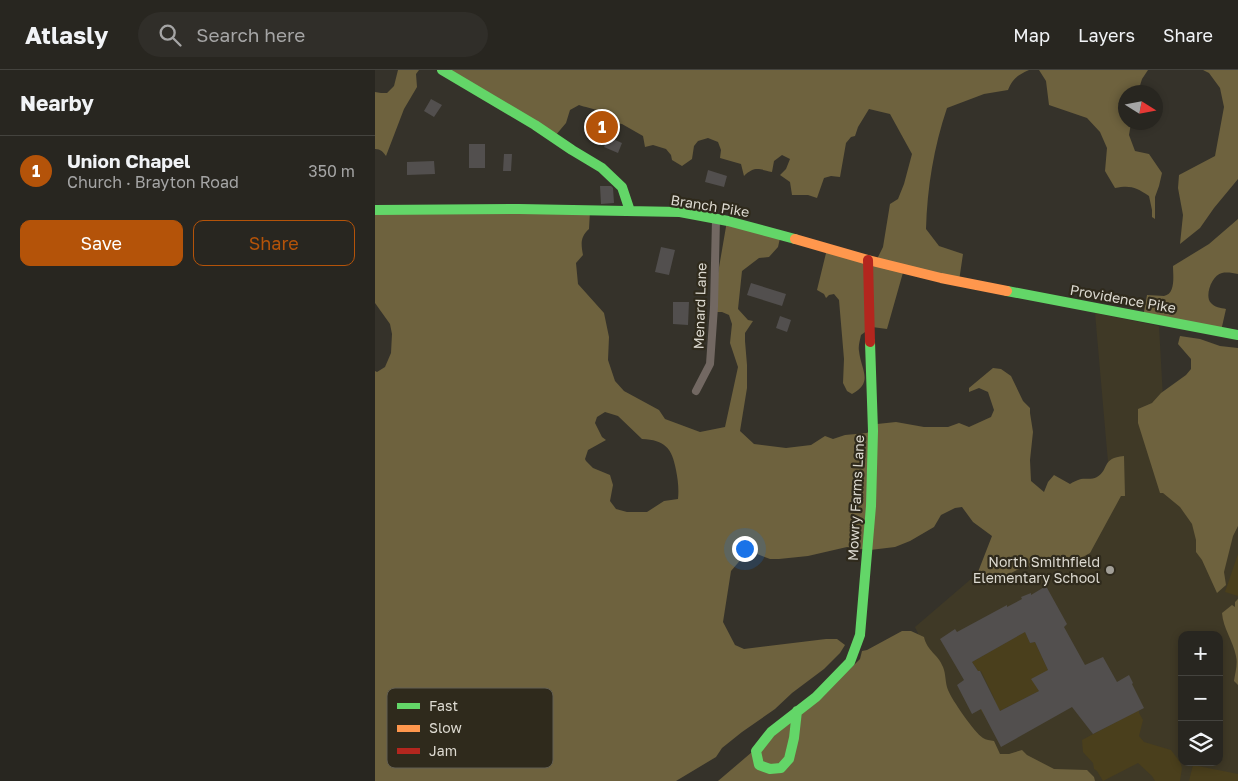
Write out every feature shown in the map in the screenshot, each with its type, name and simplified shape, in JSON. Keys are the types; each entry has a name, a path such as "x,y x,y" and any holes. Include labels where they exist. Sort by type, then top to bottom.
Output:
{"main road":[{"path":"442,70 535,125 602,168 622,187 630,211"},
{"name":"Branch Pike","path":"375,210 519,209 680,212 769,231 869,260 1003,291"},
{"name":"Mowry Farms Lane","path":"797,712 789,759 781,768 770,769 759,765 756,751 771,732 816,697 850,662 860,635 871,506 869,260"},
{"name":"Providence Pike","path":"1003,291 1238,335"}],"street":[{"name":"Menard Lane","path":"696,391 710,364 714,307 715,219"}],"shaded area":[{"path":"398,70 419,70 416,74 417,87 404,109 386,156 380,150 375,149 375,92 387,93 394,86"},
{"path":"443,70 1029,70 1016,77 1008,90 984,94 947,108 938,137 932,167 926,229 939,246 963,254 959,281 904,269 887,329 872,327 861,335 859,349 864,380 863,385 852,394 847,391 843,383 844,359 839,300 834,294 826,298 824,294 817,290 827,249 876,261 883,247 890,204 898,199 912,154 890,114 869,109 855,136 851,137 846,143 840,177 831,176 824,178 817,198 808,195 792,195 790,182 780,175 786,169 790,159 782,155 774,161 772,172 757,169 744,176 741,164 720,158 721,150 718,142 708,138 698,141 694,146 692,159 682,166 672,160 671,155 666,149 653,145 645,147 643,136 622,124 615,123 605,113 579,105 570,110 566,123 555,136"},
{"path":"1039,70 1148,70 1140,85 1118,85 1118,130 1130,130 1129,135 1135,151 1149,154 1162,173 1155,197 1155,219 1152,217 1149,196 1133,187 1115,188 1105,171 1107,148 1100,132 1087,118 1049,105 1046,81"},
{"path":"1203,70 1238,70 1238,179 1200,228 1180,244 1183,215 1178,188 1179,175 1215,156 1224,107 1220,88 1209,73"},
{"path":"375,210 590,211 589,229 582,241 583,255 576,263 578,284 604,313 609,337 608,360 615,381 624,391 659,410 665,419 700,432 725,427 738,367 730,343 732,324 729,315 717,312 717,279 727,221 781,234 778,247 769,257 759,258 742,271 738,309 748,320 753,321 745,333 747,388 740,431 754,444 786,448 811,445 825,436 833,439 845,435 867,433 877,424 896,422 924,427 948,427 959,423 969,427 991,417 994,410 988,392 979,388 969,392 969,388 993,368 1001,369 1011,376 1023,401 1030,408 1033,432 1030,460 1031,481 1044,492 1048,482 1054,475 1070,484 1081,479 1095,478 1101,474 1109,461 1124,456 1125,496 1121,496 1090,553 1081,558 1033,568 1023,567 987,585 978,577 978,572 992,536 973,522 962,507 955,508 941,515 934,527 910,541 895,547 870,550 847,547 808,556 779,559 770,559 752,552 743,557 731,571 723,622 735,645 744,649 837,639 845,645 840,653 824,669 792,693 775,709 722,748 716,757 676,781 375,781 375,371 377,372 385,367 391,353 392,334 390,324 375,303","holes":["605,412 618,416 642,439 662,443 670,451 677,474 678,499 664,501 647,512 627,512 616,509 610,501 613,485 610,475 593,468 585,459 588,450 606,440 602,437 595,423 597,417"]},
{"path":"1238,219 1238,274 1222,273 1218,275 1210,286 1208,296 1212,304 1226,309 1221,331 1143,317 1147,295 1164,296 1170,292 1173,284 1173,266 1209,244"},
{"name":"North Smithfield Elementary School","path":"1095,313 1159,326 1167,470 1238,475 1238,781 1020,781 969,746 915,627 1047,514 1110,485"},
{"path":"1180,336 1200,339 1220,346 1238,348 1238,526 1233,536 1224,572 1226,585 1217,593 1202,560 1196,552 1196,540 1192,524 1180,507 1163,493 1160,493 1138,423 1138,409 1152,403 1161,393 1186,375 1191,369 1191,359 1178,344"},
{"path":"1238,554 1238,596 1225,592"},
{"path":"1238,599 1238,685 1234,681 1237,665 1236,656 1224,624 1222,613 1232,605 1235,607 1235,602"},
{"path":"1020,620 1030,643 1035,642 1048,670 1039,691 986,718 980,709 995,700 981,671 978,671 972,662 1021,634"},
{"path":"902,631 911,631 924,637 925,642 941,663 948,690 958,708 979,735 984,739 994,741 1000,754 1009,754 1022,750 1027,755 1054,769 1087,770 1094,777 1095,781 718,781 852,667 860,659 862,651"},
{"path":"1139,710 1143,720 1139,736 1144,742 1171,750 1178,759 1178,766 1182,768 1180,781 1155,781 1138,763 1103,781 1094,769 1093,763 1083,752 1082,740"},
{"path":"1193,766 1238,774 1238,781 1189,781"}],"building":[{"path":"431,99 442,105 434,117 424,111"},
{"path":"608,137 622,143 618,153 604,147"},
{"path":"469,144 485,144 485,168 469,168"},
{"path":"504,154 512,154 511,171 503,171"},
{"path":"434,161 435,174 407,175 407,162"},
{"path":"708,170 727,176 724,187 705,182"},
{"path":"600,186 611,186 613,188 614,203 601,204"},
{"path":"661,247 675,250 669,275 655,272"},
{"path":"751,283 786,294 782,306 747,295"},
{"path":"673,302 689,302 688,325 673,324"},
{"path":"780,316 791,320 787,332 776,328"},
{"path":"1046,586 1067,624 1064,627 1085,665 1103,657 1117,682 1129,675 1144,708 1093,734 1072,707 1001,747 981,709 972,714 957,685 964,680 940,639 955,629 957,632 1007,605 1007,607 1022,599 1021,597 1031,593 1031,595","holes":["1025,632 1030,643 1035,642 1048,670 1031,679 1039,691 1000,711 980,671 972,662"]}],"traffic: fast":[{"path":"442,70 535,125 602,168 622,187 630,211"},
{"path":"375,210 519,209 680,212 728,221 795,239"},
{"path":"1007,291 1238,335"},
{"path":"797,711 794,738 789,759 781,768 770,769 759,765 756,751 771,732 816,697 850,662 860,635 871,506 873,431 870,342"}],"traffic: slow":[{"path":"795,239 941,278 1007,291"}],"traffic: jam":[{"path":"868,260 870,342"}],"place":[{"name":"Union Chapel","path":"602,127"},
{"name":"North Smithfield Elementary School","path":"1110,570"}]}
